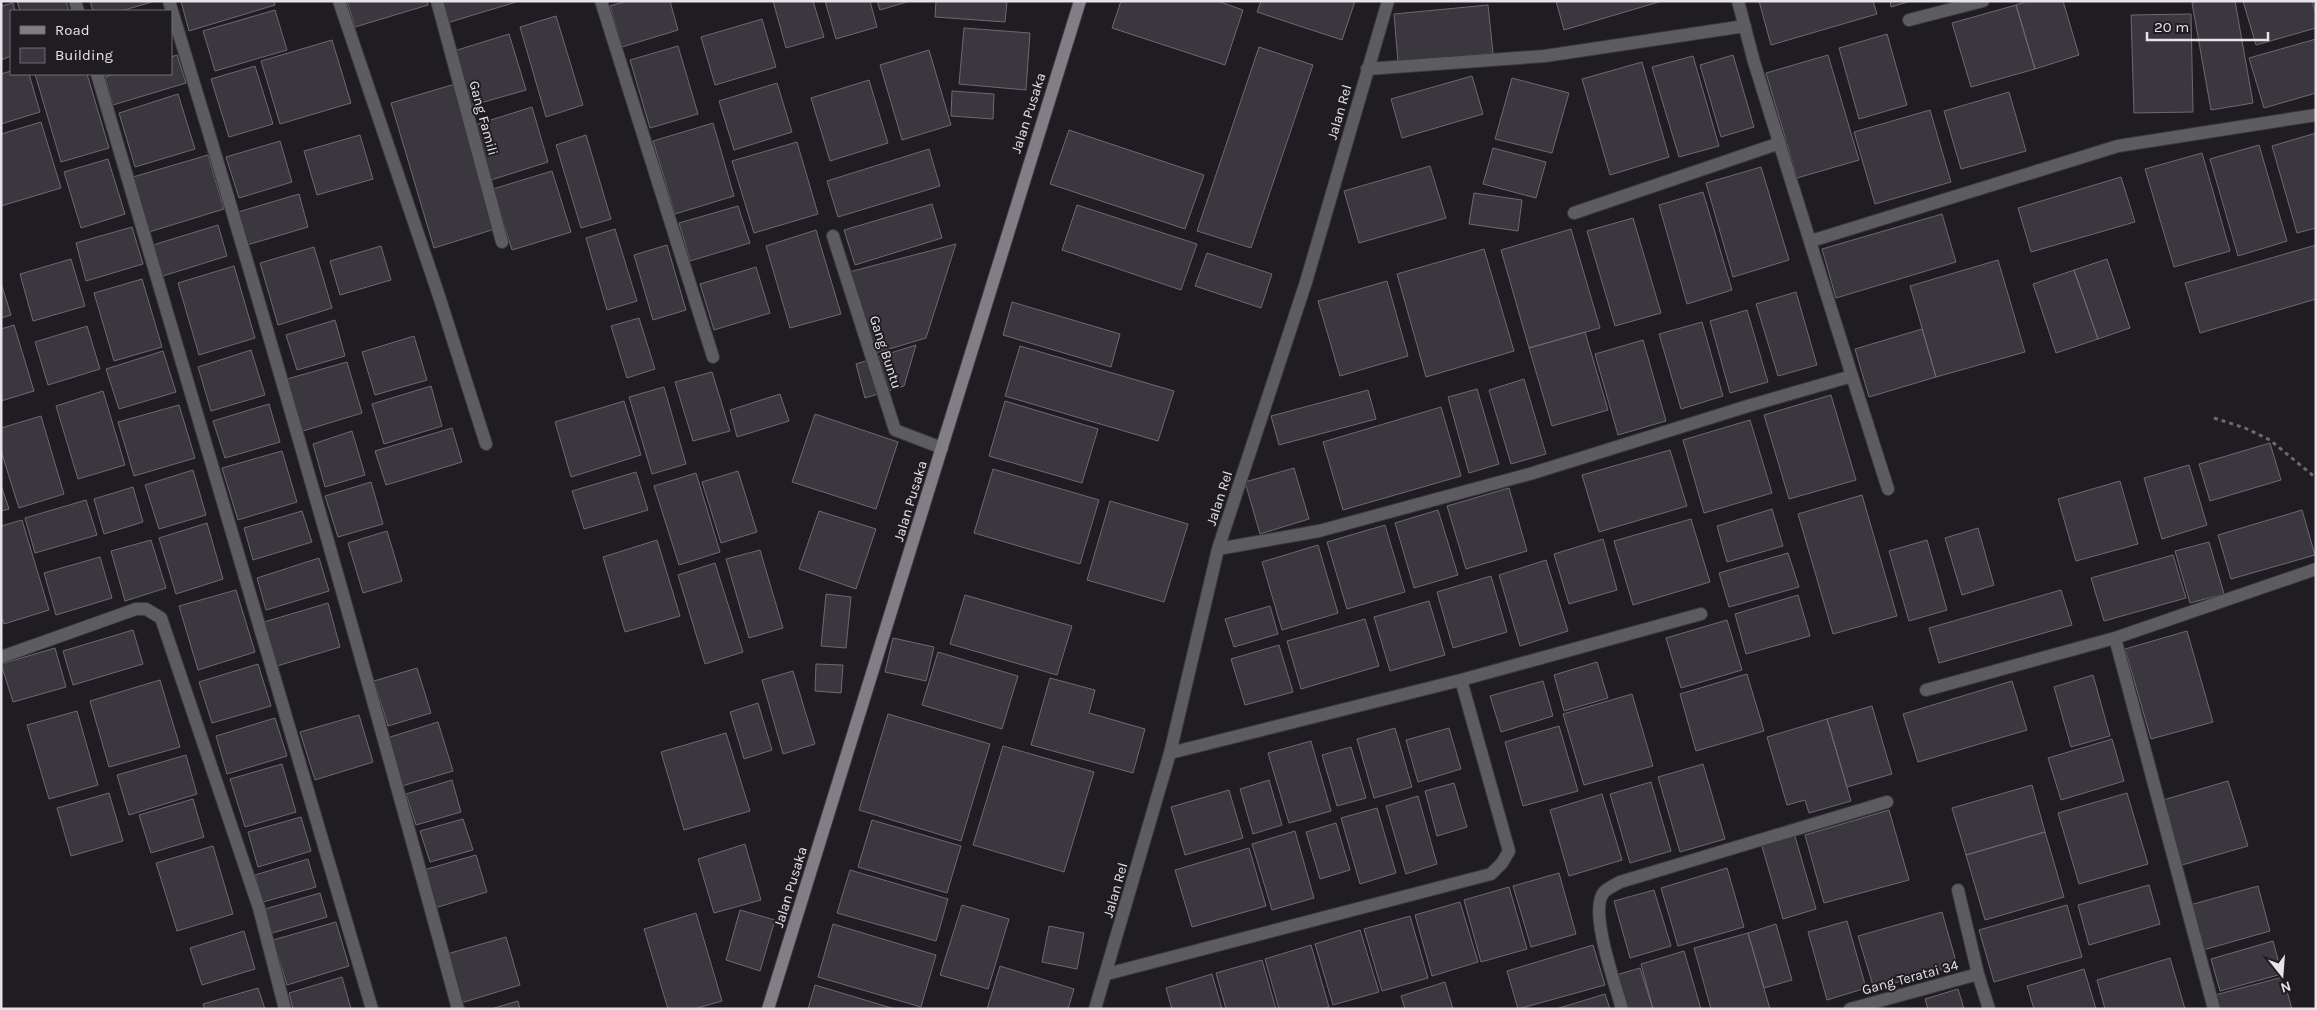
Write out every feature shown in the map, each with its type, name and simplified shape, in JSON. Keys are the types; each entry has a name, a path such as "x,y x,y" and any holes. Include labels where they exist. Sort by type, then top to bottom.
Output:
{"main road":[{"name":"Jalan Pusaka","path":"768,1009 1080,1"}],"street":[{"path":"339,1 439,296 486,444"},
{"name":"Gang Famili","path":"437,1 502,242"},
{"path":"601,1 713,357"},
{"name":"Jalan Rel","path":"1096,1009 1170,753 1218,549 1306,282 1388,1"},
{"path":"1738,1 1744,26 1888,489"},
{"path":"1909,20 1984,1"},
{"path":"172,11 367,675 458,1009"},
{"path":"1368,69 1545,56 1744,26"},
{"path":"96,75 372,1009"},
{"path":"1811,241 2118,146 2316,115"},
{"path":"1574,213 1780,143"},
{"name":"Gang Buntu","path":"833,236 895,430 942,448"},
{"path":"1218,549 1319,531 1496,483 1852,376"},
{"path":"1926,690 2115,638 2316,569"},
{"path":"3,652 136,609 146,609 161,618 259,908 285,1009"},
{"path":"1170,753 1461,680 1701,614"},
{"path":"2115,638 2214,1009"},
{"path":"1106,974 1491,874 1502,863 1509,852 1461,680"},
{"path":"1622,1009 1600,929 1599,902 1604,892 1620,882 1887,802"},
{"path":"1958,890 1978,974 1989,1009"},
{"name":"Gang Teratai 34","path":"1850,1009 1978,974"}],"path":[{"path":"2214,418 2245,428 2270,440 2316,478"}],"building":[{"path":"17,1 66,1 69,10 20,10"},
{"path":"90,1 152,2 124,10 93,10"},
{"path":"181,1 274,1 275,5 189,31"},
{"path":"347,1 427,1 428,5 355,27"},
{"path":"440,1 515,1 516,2 447,23"},
{"path":"627,1 670,1 678,30 622,47 610,6"},
{"path":"773,1 813,1 824,37 786,48"},
{"path":"825,1 870,1 877,27 836,39"},
{"path":"877,1 910,1 880,10"},
{"path":"936,1 1007,1 1005,22 935,17"},
{"path":"1121,1 1217,1 1243,10 1225,65 1112,28"},
{"path":"1261,1 1355,1 1342,40 1257,12"},
{"path":"1556,1 1662,1 1564,30"},
{"path":"1759,1 1873,1 1877,14 1771,45"},
{"path":"1890,1 1911,1 1891,7"},
{"path":"2028,1 2063,1 2079,55 2035,69 2016,5"},
{"path":"2200,1 2235,1 2253,103 2211,110 2192,3"},
{"path":"2243,1 2312,1 2316,13 2316,28 2256,45"},
{"path":"13,3 15,10 10,10 10,56 1,60 1,6"},
{"path":"1488,5 1493,53 1398,62 1394,14"},
{"path":"2016,5 2035,69 1971,87 1952,23"},
{"path":"275,10 287,50 215,71 203,31"},
{"path":"2191,14 2193,112 2134,113 2131,15"},
{"path":"556,16 583,105 546,117 520,27"},
{"path":"762,19 776,67 715,85 701,37"},
{"path":"964,28 1030,33 1026,90 959,84"},
{"path":"509,34 526,90 470,106 454,51"},
{"path":"1887,34 1907,105 1859,119 1839,48"},
{"path":"2316,39 2316,93 2264,108 2249,58"},
{"path":"332,40 351,103 280,124 261,61"},
{"path":"678,46 698,114 650,128 630,60"},
{"path":"1259,47 1313,65 1251,248 1197,231"},
{"path":"929,50 951,125 902,140 880,65"},
{"path":"177,55 186,83 113,105 105,77 112,75 172,75 172,57"},
{"path":"1733,55 1754,127 1721,137 1700,65"},
{"path":"1828,55 1859,160 1797,178 1766,73"},
{"path":"1693,56 1719,146 1679,157 1652,67"},
{"path":"1642,62 1669,157 1610,175 1582,79"},
{"path":"255,66 273,124 229,137 211,79"},
{"path":"10,71 10,75 29,75 40,112 1,124 1,74"},
{"path":"35,75 87,75 109,148 61,162"},
{"path":"1472,76 1483,114 1402,138 1391,99"},
{"path":"1512,78 1569,93 1552,153 1495,139"},
{"path":"869,80 888,143 830,161 811,98"},
{"path":"777,83 792,132 734,150 719,101"},
{"path":"455,84 498,228 434,248 391,103"},
{"path":"952,91 994,94 993,119 951,116"},
{"path":"2009,92 2026,151 1961,169 1944,111"},
{"path":"178,94 195,149 135,167 119,113"},
{"path":"532,107 548,162 491,180 475,125"},
{"path":"1930,110 1951,182 1875,204 1854,132"},
{"path":"41,122 61,188 1,206 1,134"},
{"path":"713,123 734,196 675,214 653,141"},
{"path":"1069,130 1204,175 1185,229 1050,184"},
{"path":"2316,133 2316,228 2297,233 2272,146"},
{"path":"360,135 373,179 317,195 304,151"},
{"path":"586,135 611,219 581,228 556,145"},
{"path":"280,141 292,182 239,198 226,157"},
{"path":"797,142 818,214 754,233 732,161"},
{"path":"2259,145 2287,241 2238,256 2210,159"},
{"path":"1493,148 1546,162 1536,198 1483,184"},
{"path":"929,149 940,186 838,217 827,181"},
{"path":"2202,153 2230,251 2174,267 2145,169"},
{"path":"208,155 224,209 149,232 133,177"},
{"path":"108,159 125,214 81,228 64,172"},
{"path":"1430,166 1446,218 1359,243 1344,191"},
{"path":"1761,167 1789,260 1733,277 1706,183"},
{"path":"552,171 571,232 512,250 493,189"},
{"path":"2121,177 2135,222 2031,252 2018,208"},
{"path":"1703,192 1732,290 1687,304 1659,205"},
{"path":"1474,193 1522,200 1518,231 1469,224"},
{"path":"299,194 308,227 247,245 238,212"},
{"path":"932,204 942,238 855,265 844,230"},
{"path":"1077,205 1197,244 1181,290 1062,250"},
{"path":"738,206 750,243 690,261 679,223"},
{"path":"1942,214 1956,262 1836,298 1822,249"},
{"path":"1633,218 1661,313 1615,326 1587,231"},
{"path":"218,225 227,256 163,276 153,245"},
{"path":"132,227 143,264 86,281 76,243"},
{"path":"615,229 637,301 607,310 586,238"},
{"path":"1571,229 1600,328 1529,348 1501,250"},
{"path":"816,230 841,314 790,328 766,246"},
{"path":"956,244 926,338 876,353 849,272"},
{"path":"667,245 686,310 653,320 634,255"},
{"path":"2316,245 2316,299 2200,333 2185,283"},
{"path":"381,246 391,280 340,295 330,261"},
{"path":"314,247 332,308 278,325 260,263"},
{"path":"1484,249 1514,351 1426,377 1397,274"},
{"path":"1207,253 1272,274 1261,308 1195,286"},
{"path":"71,259 85,306 33,321 20,274"},
{"path":"2107,259 2130,328 2098,339 2074,270"},
{"path":"1998,260 2025,352 1936,377 1910,286"},
{"path":"234,266 255,338 199,355 178,283"},
{"path":"756,267 770,313 714,330 700,284"},
{"path":"2074,270 2098,339 2056,353 2033,284"},
{"path":"142,279 162,347 114,361 94,293"},
{"path":"1387,281 1408,356 1340,376 1318,301"},
{"path":"1,283 11,315 1,318"},
{"path":"1796,292 1817,365 1778,376 1756,304"},
{"path":"1012,302 1120,334 1111,367 1003,335"},
{"path":"1747,310 1768,382 1730,393 1710,321"},
{"path":"639,318 655,369 627,378 611,326"},
{"path":"335,320 345,356 297,370 286,335"},
{"path":"1702,322 1723,396 1681,409 1659,334"},
{"path":"14,325 34,391 1,401 1,329"},
{"path":"87,326 100,369 48,385 35,342"},
{"path":"1922,329 1936,377 1869,397 1855,349"},
{"path":"1585,332 1608,410 1552,426 1529,348"},
{"path":"414,336 427,380 375,395 362,352"},
{"path":"1643,340 1666,421 1618,435 1595,354"},
{"path":"916,345 904,386 865,398 856,364"},
{"path":"1020,346 1174,391 1158,441 1005,396"},
{"path":"251,350 265,395 211,411 198,367"},
{"path":"163,351 176,392 119,409 106,369"},
{"path":"347,362 362,413 303,431 287,379"},
{"path":"712,372 730,431 693,441 675,382"},
{"path":"1524,379 1546,454 1511,464 1489,390"},
{"path":"431,386 442,426 384,444 372,404"},
{"path":"664,387 686,464 652,474 629,397"},
{"path":"1477,389 1499,464 1469,473 1448,397"},
{"path":"1368,390 1376,419 1279,445 1271,416"},
{"path":"103,391 125,465 78,479 56,406"},
{"path":"780,394 789,421 737,437 730,410"},
{"path":"1831,395 1856,480 1789,499 1764,415"},
{"path":"624,401 641,455 571,477 555,422"},
{"path":"1005,401 1098,429 1082,483 989,456"},
{"path":"269,404 280,442 225,458 213,421"},
{"path":"179,405 195,458 134,476 118,422"},
{"path":"1441,407 1461,476 1343,510 1323,442"},
{"path":"815,414 898,442 876,509 792,482"},
{"path":"41,416 64,494 19,508 1,451 1,428"},
{"path":"1750,420 1772,493 1704,513 1683,440"},
{"path":"452,428 462,462 386,485 375,451"},
{"path":"352,431 365,475 325,487 313,444"},
{"path":"2270,443 2281,480 2210,501 2199,464"},
{"path":"1670,450 1687,506 1599,532 1582,475"},
{"path":"282,451 297,502 238,520 222,468"},
{"path":"2189,465 2207,525 2162,539 2144,478"},
{"path":"1294,468 1309,519 1260,534 1245,482"},
{"path":"993,469 1099,500 1080,564 974,533"},
{"path":"193,470 206,515 159,529 145,485"},
{"path":"738,471 757,532 721,543 702,482"},
{"path":"636,472 648,510 584,529 572,491"},
{"path":"696,473 720,552 679,565 654,486"},
{"path":"2120,481 2138,544 2076,561 2058,499"},
{"path":"371,482 383,524 338,537 325,496"},
{"path":"1,485 9,509 1,511"},
{"path":"133,487 143,522 104,534 94,499"},
{"path":"1509,488 1527,551 1466,569 1447,506"},
{"path":"1862,495 1897,616 1833,634 1798,514"},
{"path":"86,500 97,535 35,553 25,518"},
{"path":"1110,501 1188,524 1164,602 1087,580"},
{"path":"1772,509 1783,546 1727,562 1717,526"},
{"path":"1438,510 1458,575 1414,588 1395,523"},
{"path":"2302,510 2315,555 2231,579 2218,535"},
{"path":"302,511 312,542 253,560 244,528"},
{"path":"819,511 876,529 856,589 799,569"},
{"path":"1691,519 1710,582 1633,605 1614,541"},
{"path":"22,520 49,610 4,624 1,616 1,526"},
{"path":"207,523 223,579 176,594 159,538"},
{"path":"1385,525 1405,592 1347,609 1327,542"},
{"path":"1978,528 1994,585 1962,595 1945,538"},
{"path":"387,531 402,581 363,593 348,543"},
{"path":"1603,539 1617,590 1569,604 1554,554"},
{"path":"151,540 166,588 125,601 111,551"},
{"path":"657,540 680,616 625,632 603,557"},
{"path":"1927,540 1947,610 1909,621 1889,551"},
{"path":"2209,542 2224,594 2190,603 2175,551"},
{"path":"1318,545 1338,613 1282,630 1262,562"},
{"path":"760,550 783,628 749,638 726,559"},
{"path":"1788,553 1799,587 1729,607 1719,573"},
{"path":"2173,555 2186,598 2104,621 2091,578"},
{"path":"100,557 112,598 56,615 44,573"},
{"path":"319,558 329,591 266,610 257,578"},
{"path":"1546,560 1568,631 1520,646 1499,575"},
{"path":"715,563 743,652 705,664 678,575"},
{"path":"1491,576 1507,632 1453,648 1437,592"},
{"path":"236,590 255,652 198,670 179,606"},
{"path":"2061,590 2072,625 1939,663 1929,628"},
{"path":"826,594 851,597 846,648 821,646"},
{"path":"965,595 1072,626 1057,675 950,644"},
{"path":"1798,595 1810,636 1746,654 1735,614"},
{"path":"1429,601 1445,655 1390,671 1374,617"},
{"path":"328,603 340,647 277,666 264,622"},
{"path":"1270,606 1278,634 1234,647 1225,619"},
{"path":"1365,619 1379,666 1301,689 1287,641"},
{"path":"1727,620 1742,670 1681,688 1666,638"},
{"path":"133,630 143,664 73,685 63,651"},
{"path":"2187,631 2213,722 2151,739 2125,649"},
{"path":"893,638 934,647 926,681 885,672"},
{"path":"1279,645 1293,692 1245,705 1231,659"},
{"path":"55,648 66,687 13,702 1,664"},
{"path":"938,652 1018,676 1002,729 922,705"},
{"path":"1597,662 1608,698 1564,711 1554,675"},
{"path":"258,664 271,706 212,723 199,682"},
{"path":"816,664 843,665 841,693 815,691"},
{"path":"417,668 431,713 388,726 374,681"},
{"path":"793,671 815,744 783,754 762,680"},
{"path":"1747,674 1764,731 1696,751 1680,694"},
{"path":"2093,675 2110,736 2071,747 2054,687"},
{"path":"1050,678 1095,690 1089,713 1145,729 1133,773 1031,745"},
{"path":"160,680 180,747 109,767 90,701"},
{"path":"1543,681 1553,716 1501,732 1490,696"},
{"path":"2012,681 2027,730 1918,762 1903,714"},
{"path":"1632,694 1653,766 1584,785 1563,714"},
{"path":"758,703 772,750 744,759 730,712"},
{"path":"1872,706 1892,774 1847,787 1827,719"},
{"path":"77,711 98,785 49,799 27,725"},
{"path":"888,714 990,744 961,841 859,810"},
{"path":"359,715 373,762 315,780 300,732"},
{"path":"275,718 287,756 227,774 216,736"},
{"path":"1827,719 1851,801 1809,813 1805,800 1787,805 1767,737"},
{"path":"438,722 453,771 402,786 387,738"},
{"path":"1559,726 1578,791 1523,806 1505,742"},
{"path":"1395,728 1412,787 1374,798 1357,739"},
{"path":"1449,728 1461,769 1418,782 1406,740"},
{"path":"726,733 750,811 684,830 661,752"},
{"path":"2112,739 2124,781 2061,800 2048,758"},
{"path":"1311,741 1331,811 1289,823 1268,753"},
{"path":"1003,746 1094,772 1064,872 973,845"},
{"path":"1351,747 1366,798 1337,806 1322,755"},
{"path":"186,755 197,794 129,815 117,775"},
{"path":"282,764 296,812 245,827 230,779"},
{"path":"1703,764 1725,839 1680,852 1658,777"},
{"path":"452,780 461,812 416,825 406,794"},
{"path":"1269,780 1282,825 1253,834 1240,789"},
{"path":"2228,781 2248,846 2182,865 2163,800"},
{"path":"1651,782 1671,851 1630,863 1610,794"},
{"path":"1454,783 1467,827 1437,836 1425,791"},
{"path":"2032,785 2045,832 1966,855 1952,808"},
{"path":"1229,790 1243,838 1185,855 1171,807"},
{"path":"109,793 123,841 71,856 57,808"},
{"path":"2127,793 2148,864 2079,884 2058,813"},
{"path":"1602,794 1622,860 1569,876 1550,810"},
{"path":"1418,796 1437,864 1406,874 1386,806"},
{"path":"193,799 204,837 151,853 139,815"},
{"path":"1377,808 1396,873 1360,884 1341,818"},
{"path":"1889,810 1909,880 1824,903 1805,835"},
{"path":"301,817 311,851 258,867 248,832"},
{"path":"463,819 473,850 430,862 420,831"},
{"path":"872,820 961,846 947,893 858,867"},
{"path":"1336,823 1350,870 1320,879 1306,832"},
{"path":"1295,831 1314,898 1272,910 1252,844"},
{"path":"2045,832 2064,897 1985,920 1966,855"},
{"path":"1794,833 1816,909 1783,919 1761,843"},
{"path":"745,844 761,900 714,913 698,859"},
{"path":"213,846 233,914 177,931 156,863"},
{"path":"1249,848 1266,906 1192,927 1175,870"},
{"path":"476,855 487,892 435,908 424,870"},
{"path":"308,859 316,887 263,902 255,875"},
{"path":"1727,868 1744,927 1678,946 1661,888"},
{"path":"850,870 948,899 936,941 837,913"},
{"path":"1559,873 1576,934 1531,947 1513,886"},
{"path":"2149,885 2160,924 2089,945 2078,905"},
{"path":"2258,886 2270,931 2203,950 2190,905"},
{"path":"1509,887 1527,949 1481,962 1464,900"},
{"path":"1654,890 1671,946 1630,958 1614,901"},
{"path":"320,893 327,917 272,933 265,909"},
{"path":"1460,902 1478,962 1432,976 1415,915"},
{"path":"962,905 1009,919 988,989 940,975"},
{"path":"2067,905 2082,957 1994,982 1979,930"},
{"path":"740,910 775,920 760,971 726,960"},
{"path":"1942,912 1957,965 1874,989 1858,936"},
{"path":"696,913 722,1001 694,1009 668,1009 644,929"},
{"path":"1410,916 1428,978 1382,991 1364,929"},
{"path":"1847,921 1866,988 1827,1000 1808,932"},
{"path":"336,922 349,966 287,985 273,940"},
{"path":"833,924 936,955 921,1007 818,977"},
{"path":"1776,924 1792,980 1764,988 1748,933"},
{"path":"1049,926 1084,933 1077,969 1042,962"},
{"path":"1360,930 1379,992 1333,1005 1315,944"},
{"path":"244,931 255,969 202,985 190,948"},
{"path":"1748,933 1770,1009 1711,1009 1694,948"},
{"path":"506,937 520,985 461,1003 447,954"},
{"path":"2273,941 2282,974 2220,991 2211,959"},
{"path":"1311,945 1329,1007 1321,1009 1279,1009 1265,959"},
{"path":"1593,945 1605,985 1518,1009 1507,971"},
{"path":"1684,951 1701,1009 1653,1009 1641,964"},
{"path":"2170,958 2185,1009 2105,1009 2097,980"},
{"path":"1262,960 1276,1009 1226,1009 1216,973"},
{"path":"1000,966 1074,989 1068,1009 987,1009"},
{"path":"1640,968 1653,1009 1626,1009 1616,975"},
{"path":"2084,969 2096,1009 2034,1009 2027,986"},
{"path":"1212,974 1222,1009 1172,1009 1166,988"},
{"path":"342,977 351,1009 293,1009 289,993"},
{"path":"2283,977 2292,1009 2218,1009 2215,995"},
{"path":"1445,982 1453,1009 1405,1009 1401,996"},
{"path":"815,985 895,1009 808,1009"},
{"path":"258,988 265,1009 205,1009 203,1004"},
{"path":"1958,989 1964,1009 1928,1009 1925,999"},
{"path":"1605,994 1610,1009 1556,1009"},
{"path":"518,1001 520,1009 491,1009"}]}
